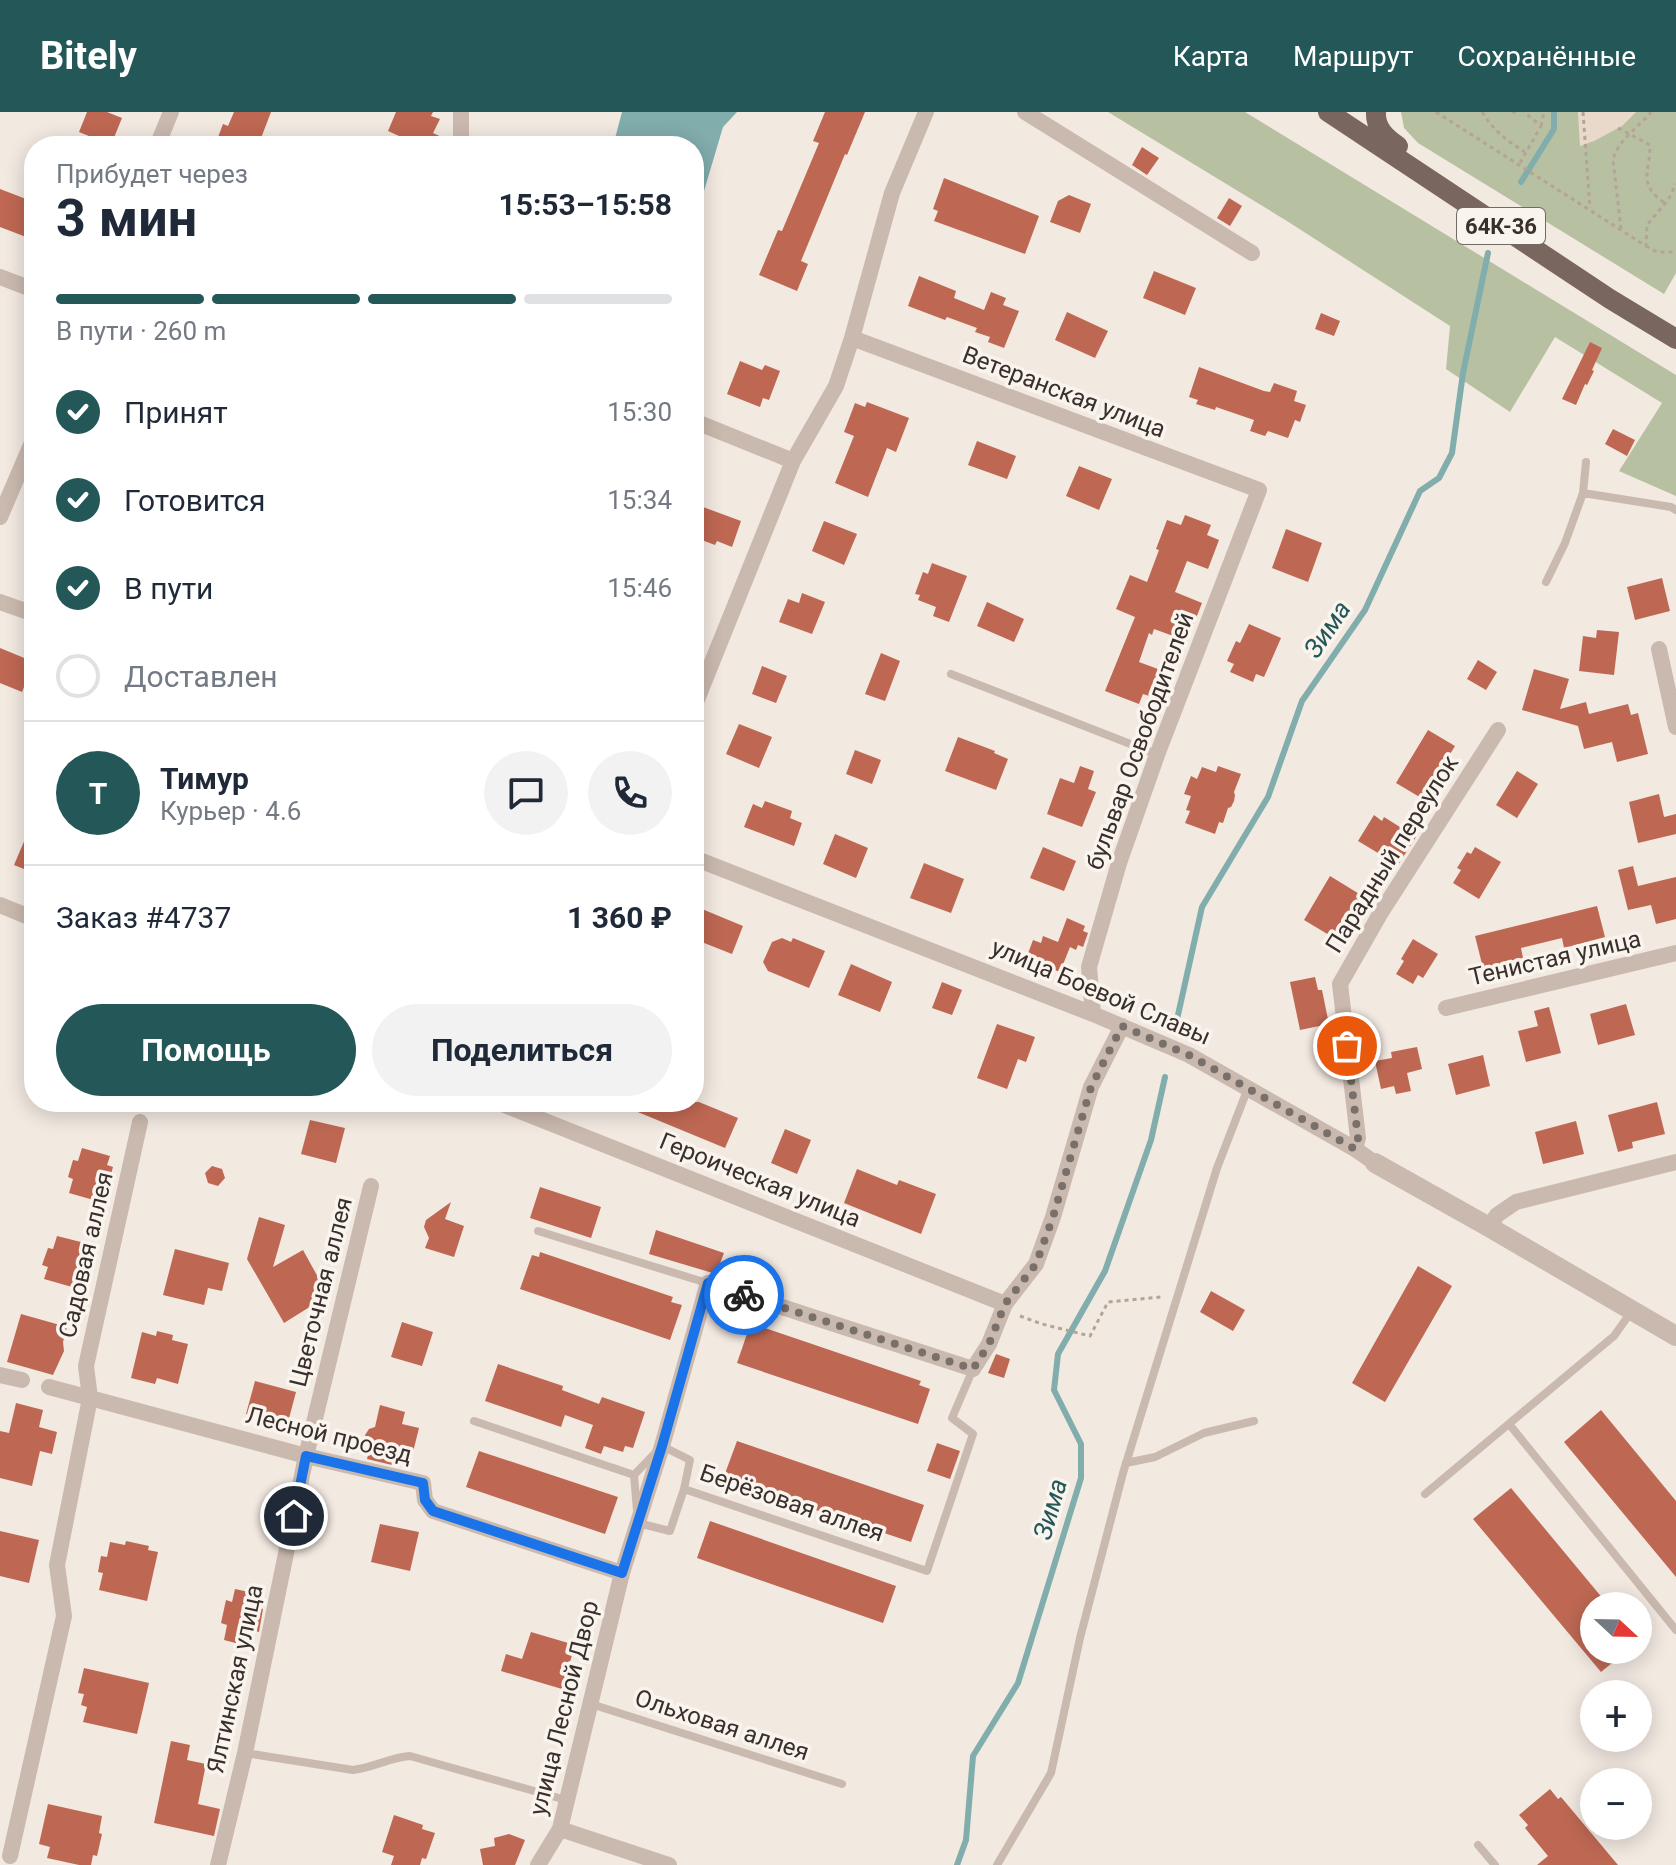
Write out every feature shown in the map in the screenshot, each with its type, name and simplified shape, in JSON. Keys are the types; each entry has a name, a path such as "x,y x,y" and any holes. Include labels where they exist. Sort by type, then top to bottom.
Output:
{"main road":[{"name":"64К-36","path":"1328,112 1353,118 1469,205 1676,339"},
{"path":"1376,112 1381,131 1390,141 1442,175 1469,205"}],"street":[{"path":"161,136 171,112"},
{"path":"461,112 461,136"},
{"path":"704,682 793,461 836,386 892,193 926,112"},
{"path":"1025,112 1252,253"},
{"path":"0,277 24,286"},
{"name":"Ветеранская улица","path":"852,338 1259,490"},
{"path":"704,425 793,461"},
{"path":"0,517 24,461"},
{"name":"бульвар Освободителей","path":"1093,1014 1089,967 1119,863 1259,490"},
{"path":"0,602 24,610"},
{"path":"1659,649 1676,727"},
{"name":"Парадный переулок","path":"1355,1149 1358,1138 1340,984 1380,914 1498,730"},
{"name":"улица Боевой Славы","path":"704,862 1093,1014 1189,1055 1676,1336"},
{"path":"0,905 24,915"},
{"name":"Тенистая улица","path":"1446,1008 1676,953"},
{"path":"708,1283 973,1369 989,1344 1004,1306 1036,1264 1091,1087 1122,1026"},
{"name":"Героическая улица","path":"522,1112 1004,1306"},
{"name":"Садовая аллея","path":"10,1856 64,1616 57,1565 90,1398 86,1366 140,1122"},
{"path":"1489,1227 1497,1215 1516,1202 1676,1162"},
{"name":"Цветочная аллея","path":"306,1456 371,1186"},
{"name":"улица Лесной Двор","path":"538,1865 560,1829 622,1573 708,1283"},
{"path":"0,1375 22,1380"},
{"name":"Лесной проезд","path":"49,1387 306,1456 423,1483 425,1500 433,1511 622,1573"},
{"name":"Ялтинская улица","path":"218,1865 245,1753 306,1456"},
{"path":"560,1829 669,1865"}],"lane":[{"path":"1546,582 1565,543 1583,493 1586,462"},
{"path":"1583,493 1676,510"},
{"path":"951,674 1157,755"},
{"path":"997,1865 1051,1773 1080,1638 1126,1463 1217,1168 1248,1088"},
{"path":"538,1231 708,1283"},
{"path":"1425,1494 1614,1336 1631,1311"},
{"name":"Берёзовая аллея","path":"662,1446 690,1460 684,1489 927,1571 973,1434 952,1418 973,1369"},
{"path":"474,1421 634,1475"},
{"path":"1126,1463 1155,1457 1204,1433 1254,1421"},
{"path":"1509,1424 1676,1630"},
{"path":"662,1446 634,1475 638,1523 670,1531 684,1489"},
{"name":"Ольховая аллея","path":"590,1704 842,1784"},
{"path":"245,1753 353,1770 368,1768 391,1758 410,1756 566,1800"},
{"path":"1478,1845 1495,1865"}],"path":[{"path":"1436,112 1646,246 1657,252 1675,252"},
{"path":"1482,112 1506,141 1525,152"},
{"path":"1524,112 1541,126"},
{"path":"1521,166 1525,152 1541,126 1544,112"},
{"path":"1583,112 1590,210"},
{"path":"1621,229 1613,160 1617,148 1651,112"},
{"path":"1618,128 1650,145 1648,186 1665,203"},
{"path":"1646,246 1647,225 1676,184"},
{"path":"1004,1306 1042,1324 1090,1336 1108,1302 1177,1296"}],"green space":[{"path":"1108,112 1245,112 1676,375 1676,496 1619,471 1662,403 1555,337 1510,412 1446,369 1450,326 1287,221"},
{"path":"1401,112 1676,112 1676,273 1664,294 1418,143 1404,128"}],"shaded area":[{"path":"1578,112 1636,112 1622,126 1580,146"}],"water":[{"path":"622,112 737,112 723,127 704,191 704,136 616,136"}],"building":[{"path":"87,112 107,112 122,118 115,136 89,136 79,132"},
{"path":"234,112 271,112 262,136 218,136 223,124 228,126"},
{"path":"396,112 433,112 431,116 440,119 433,133 439,136 399,136 388,131"},
{"path":"825,112 865,112 801,261 808,264 797,291 759,275 778,230 782,231 819,143 813,141"},
{"path":"1142,147 1159,158 1147,175 1132,165"},
{"path":"944,178 1039,216 1025,254 934,221 938,211 933,209"},
{"path":"0,189 24,198 24,236 0,227"},
{"path":"1069,195 1091,204 1080,233 1050,222 1058,201"},
{"path":"1229,198 1242,206 1230,226 1217,218"},
{"path":"1154,271 1196,288 1185,315 1143,298"},
{"path":"919,276 956,291 954,298 984,310 991,292 1006,298 1003,305 1019,311 1004,348 988,342 990,337 975,332 977,328 908,306"},
{"path":"1067,312 1108,331 1095,358 1055,340"},
{"path":"1321,313 1340,321 1334,336 1315,329"},
{"path":"1590,342 1602,348 1576,405 1562,399"},
{"path":"740,361 762,370 765,365 780,371 769,400 763,398 760,407 727,394"},
{"path":"1199,367 1264,391 1270,392 1274,383 1297,391 1294,401 1306,405 1300,422 1295,420 1288,438 1268,431 1265,436 1250,431 1254,420 1216,407 1215,410 1196,404 1198,400 1189,397"},
{"path":"867,402 909,418 896,452 887,448 868,497 835,483 854,436 844,432 855,403 865,407"},
{"path":"1613,429 1635,440 1627,456 1605,444"},
{"path":"977,441 1016,456 1007,479 968,465"},
{"path":"1079,466 1112,479 1099,510 1066,496"},
{"path":"704,507 741,521 732,547 717,541 715,545 704,541"},
{"path":"1185,515 1211,525 1207,535 1219,540 1208,569 1187,561 1175,592 1202,603 1187,641 1154,629 1152,635 1149,633 1139,662 1166,672 1155,698 1143,694 1139,704 1105,691 1135,617 1116,609 1130,575 1147,582 1167,520 1181,525"},
{"path":"824,521 857,534 844,565 812,551"},
{"path":"1286,529 1322,543 1308,582 1272,568"},
{"path":"932,563 967,576 949,622 933,616 936,607 918,600 920,595 915,594 923,572 928,574"},
{"path":"1662,578 1670,611 1635,620 1627,587"},
{"path":"802,593 825,602 812,634 779,622 788,599 799,603"},
{"path":"987,602 1024,619 1014,642 977,626"},
{"path":"1249,624 1281,638 1264,677 1256,674 1253,682 1230,672 1234,664 1227,661 1236,641 1240,643"},
{"path":"1597,630 1619,632 1614,675 1579,671 1583,636 1596,638"},
{"path":"0,648 24,658 24,687 22,692 0,683"},
{"path":"881,653 900,661 885,701 865,694"},
{"path":"1478,660 1497,672 1486,690 1467,679"},
{"path":"762,666 787,676 776,703 752,694"},
{"path":"1534,669 1569,679 1560,709 1586,702 1589,714 1628,704 1631,715 1638,713 1648,754 1617,762 1612,742 1584,749 1578,726 1522,710"},
{"path":"739,724 772,737 759,768 726,754"},
{"path":"1428,730 1455,746 1423,799 1396,783"},
{"path":"958,737 1008,759 996,790 945,771"},
{"path":"855,750 881,760 872,784 846,774"},
{"path":"1080,766 1094,771 1088,789 1096,792 1082,827 1047,814 1060,778 1074,783"},
{"path":"1218,766 1241,774 1234,801 1223,823 1219,822 1215,834 1185,823 1191,796 1184,794 1191,776 1197,779 1202,767 1216,772"},
{"path":"1517,771 1538,784 1517,818 1496,805"},
{"path":"1659,794 1664,817 1676,814 1676,834 1638,843 1629,802"},
{"path":"765,801 792,811 790,818 802,823 794,846 744,827 753,804 762,808"},
{"path":"1374,815 1382,821 1384,817 1416,837 1398,865 1358,841"},
{"path":"835,834 868,848 856,878 823,864"},
{"path":"24,842 24,869 14,865"},
{"path":"1043,847 1076,861 1064,891 1030,878"},
{"path":"1475,847 1501,862 1479,899 1453,883 1461,870 1457,868 1467,852 1471,854"},
{"path":"924,863 964,879 951,913 910,898"},
{"path":"1633,866 1638,886 1676,877 1676,919 1656,924 1651,905 1628,910 1618,870"},
{"path":"1330,876 1361,895 1334,938 1304,920"},
{"path":"1597,906 1605,937 1564,948 1562,938 1521,948 1523,958 1483,968 1475,936"},
{"path":"704,910 743,926 732,954 704,943"},
{"path":"1067,918 1085,926 1083,931 1088,933 1083,947 1078,945 1076,950 1070,947 1060,972 1052,969 1048,978 1023,967 1033,940 1041,943 1043,936 1058,942"},
{"path":"782,938 791,942 793,938 825,951 809,988 768,971 763,962 772,942"},
{"path":"1413,939 1438,954 1423,978 1418,975 1413,984 1396,974"},
{"path":"851,964 892,982 880,1012 838,995"},
{"path":"1315,977 1318,990 1322,990 1329,1024 1300,1030 1290,982"},
{"path":"942,982 962,990 952,1015 932,1008"},
{"path":"1626,1004 1635,1035 1598,1045 1590,1014"},
{"path":"1549,1007 1561,1053 1526,1062 1518,1031 1538,1026 1534,1011"},
{"path":"997,1024 1035,1037 1026,1062 1018,1059 1007,1089 977,1078"},
{"path":"1417,1047 1422,1069 1407,1073 1411,1091 1396,1094 1394,1086 1381,1089 1375,1061 1392,1058 1391,1052"},
{"path":"1483,1055 1490,1086 1456,1095 1448,1064"},
{"path":"1657,1102 1665,1134 1632,1142 1633,1148 1618,1152 1608,1115"},
{"path":"704,1104 738,1118 725,1148 638,1112 704,1112"},
{"path":"310,1120 345,1128 336,1163 301,1154"},
{"path":"1576,1121 1584,1154 1543,1164 1535,1132"},
{"path":"785,1129 811,1140 797,1174 771,1163"},
{"path":"82,1148 110,1156 107,1165 113,1167 106,1192 100,1190 97,1201 69,1193 73,1179 68,1177 73,1160 78,1161"},
{"path":"212,1166 222,1169 225,1178 218,1186 208,1183 205,1173"},
{"path":"857,1169 897,1185 899,1180 936,1194 921,1234 844,1203"},
{"path":"540,1187 601,1207 591,1238 530,1218"},
{"path":"451,1202 445,1219 464,1226 454,1257 425,1248 429,1238 424,1227 426,1220"},
{"path":"259,1217 285,1225 273,1267 303,1250 321,1287 316,1303 284,1323 247,1259"},
{"path":"656,1230 724,1253 716,1274 649,1254"},
{"path":"57,1236 85,1243 82,1253 88,1255 81,1279 75,1277 72,1287 44,1279 48,1267 42,1265 48,1248 53,1249"},
{"path":"175,1249 229,1263 222,1291 208,1288 204,1305 163,1295"},
{"path":"540,1252 673,1297 671,1302 682,1305 670,1340 520,1289 532,1255 539,1257"},
{"path":"1418,1266 1452,1286 1385,1402 1352,1383"},
{"path":"1211,1291 1245,1310 1233,1331 1200,1312"},
{"path":"21,1314 67,1327 64,1351 53,1375 7,1362"},
{"path":"402,1322 433,1332 422,1366 391,1357"},
{"path":"759,1326 921,1381 919,1385 930,1389 918,1424 737,1363 749,1328 757,1331"},
{"path":"157,1331 173,1335 172,1340 188,1344 178,1384 157,1378 155,1384 131,1378 142,1332 156,1336"},
{"path":"996,1354 1010,1359 1004,1378 988,1373"},
{"path":"498,1364 563,1386 562,1390 599,1404 602,1397 645,1412 633,1448 625,1446 623,1452 604,1446 601,1454 585,1448 593,1425 565,1415 561,1427 485,1401"},
{"path":"255,1381 296,1392 287,1426 246,1414"},
{"path":"16,1403 43,1410 39,1427 57,1432 52,1454 40,1451 32,1486 0,1478 0,1431 9,1433"},
{"path":"380,1405 405,1412 402,1424 419,1428 412,1456 395,1452 392,1465 367,1459 370,1447 365,1435 375,1427"},
{"path":"1601,1410 1676,1501 1676,1577 1564,1442"},
{"path":"737,1441 924,1505 911,1542 723,1479"},
{"path":"937,1443 960,1451 950,1479 927,1471"},
{"path":"479,1451 618,1497 605,1534 466,1487"},
{"path":"1511,1488 1597,1592 1580,1592 1580,1647 1473,1519"},
{"path":"710,1521 896,1586 883,1623 697,1558"},
{"path":"380,1524 419,1532 410,1571 371,1562"},
{"path":"0,1531 39,1540 29,1583 0,1576"},
{"path":"126,1541 149,1546 148,1550 158,1552 147,1601 99,1590 103,1573 98,1572 101,1556 107,1557 110,1542 125,1545"},
{"path":"235,1589 263,1595 259,1632 255,1631 251,1647 224,1640 227,1625 221,1623 226,1600 232,1602"},
{"path":"531,1632 575,1645 562,1689 501,1671 506,1654 522,1659"},
{"path":"1594,1664 1611,1664 1601,1672"},
{"path":"84,1668 149,1683 137,1734 83,1722 87,1707 81,1705 84,1694 78,1693"},
{"path":"171,1741 190,1745 187,1760 206,1764 198,1804 220,1809 214,1836 154,1823"},
{"path":"1550,1789 1580,1820 1580,1840 1597,1840 1618,1865 1537,1865 1548,1856 1525,1828 1528,1825 1519,1815"},
{"path":"48,1804 102,1816 99,1833 102,1834 97,1856 93,1855 91,1865 47,1858 50,1847 39,1844"},
{"path":"394,1815 423,1825 422,1829 435,1833 426,1859 422,1858 420,1865 391,1865 394,1856 382,1852"},
{"path":"509,1834 525,1840 515,1865 483,1865 480,1849 495,1846 494,1838"}],"waterway":[{"name":"Зима","path":"1521,182 1554,129 1554,112"},
{"name":"Зима","path":"1176,1024 1202,907 1268,797 1302,701 1365,610 1420,491 1439,478 1452,453 1463,373 1488,253"},
{"name":"Зима","path":"957,1865 966,1840 973,1756 1018,1683 1081,1478 1081,1444 1054,1390 1058,1354 1105,1271 1151,1140 1165,1077"}],"way so far":[{"path":"744,1295 973,1369 989,1344 1005,1304 1036,1264 1091,1087 1122,1026 1189,1055 1355,1149 1358,1138 1347,1046"}],"route":[{"path":"294,1516 306,1456 423,1483 425,1500 433,1511 622,1573 708,1283 744,1295"}]}
